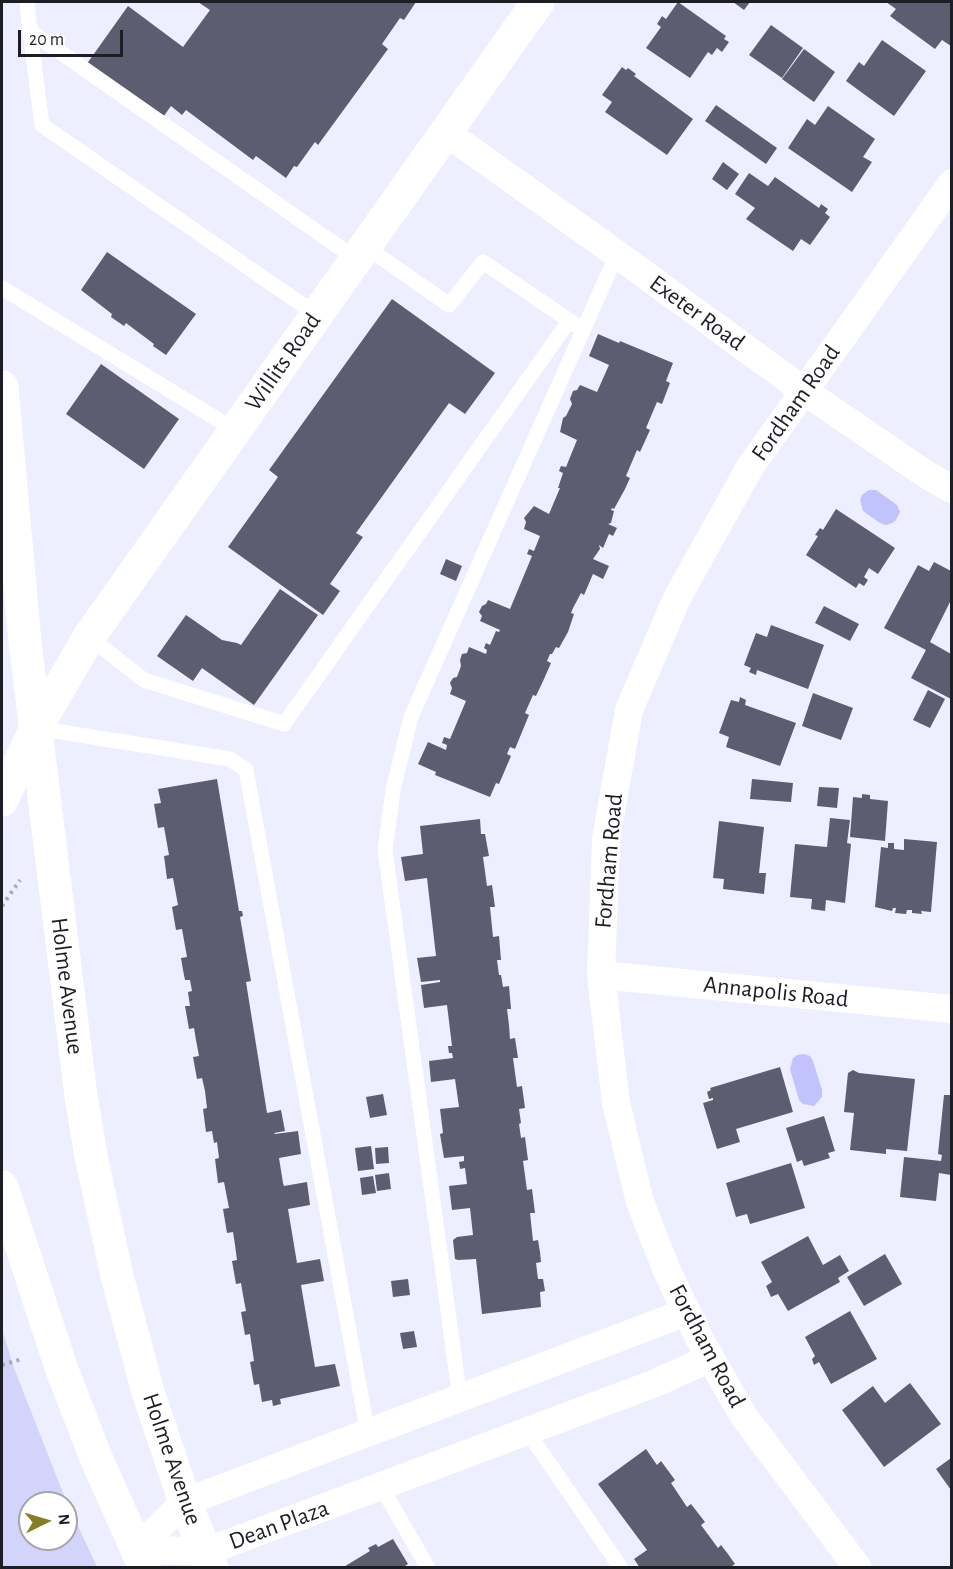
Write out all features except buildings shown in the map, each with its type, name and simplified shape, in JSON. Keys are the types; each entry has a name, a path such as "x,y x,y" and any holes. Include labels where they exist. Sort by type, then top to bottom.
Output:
{"main road":[{"name":"Willits Road","path":"2,800 36,728 89,637 538,2"},
{"name":"Holme Avenue","path":"2,387 24,630 81,1096 91,1156 105,1226 148,1392 185,1502 209,1560"},
{"name":"Willits Road","path":"2,772 36,728"},
{"path":"2,1187 62,1370 97,1460 141,1558"}],"street":[{"name":"Exeter Road","path":"445,132 804,391 951,489"},
{"name":"Fordham Road","path":"858,1568 743,1414 711,1358 667,1271 640,1202 616,1103 601,975 606,839 629,710 677,597 750,467 951,183"},
{"name":"Annapolis Road","path":"601,975 951,1009"},
{"path":"141,1558 185,1502 687,1312"},
{"name":"Dean Plaza","path":"141,1558 209,1560 381,1486 653,1384 711,1358"}],"lane":[{"path":"27,2 42,125 317,315"},
{"path":"30,31 361,252 449,305 483,262 583,330"},
{"path":"460,1399 385,850 393,790 411,717 617,254"},
{"path":"2,288 235,430"},
{"path":"89,637 144,680 284,724 569,321"},
{"path":"36,728 230,759 246,770 368,1434"},
{"path":"527,1431 621,1568"},
{"path":"381,1486 428,1568"}],"path":[{"path":"2,906 21,879"}],"shaded area":[{"path":"869,490 876,490 897,505 900,512 896,520 886,525 863,511 860,500 862,495"},
{"path":"804,1054 810,1056 813,1061 822,1090 822,1097 814,1106 803,1104 799,1100 790,1069 793,1058"},
{"path":"2,1329 14,1368 62,1491 18,1491 18,1551 78,1551 78,1526 97,1567 2,1567"}]}
